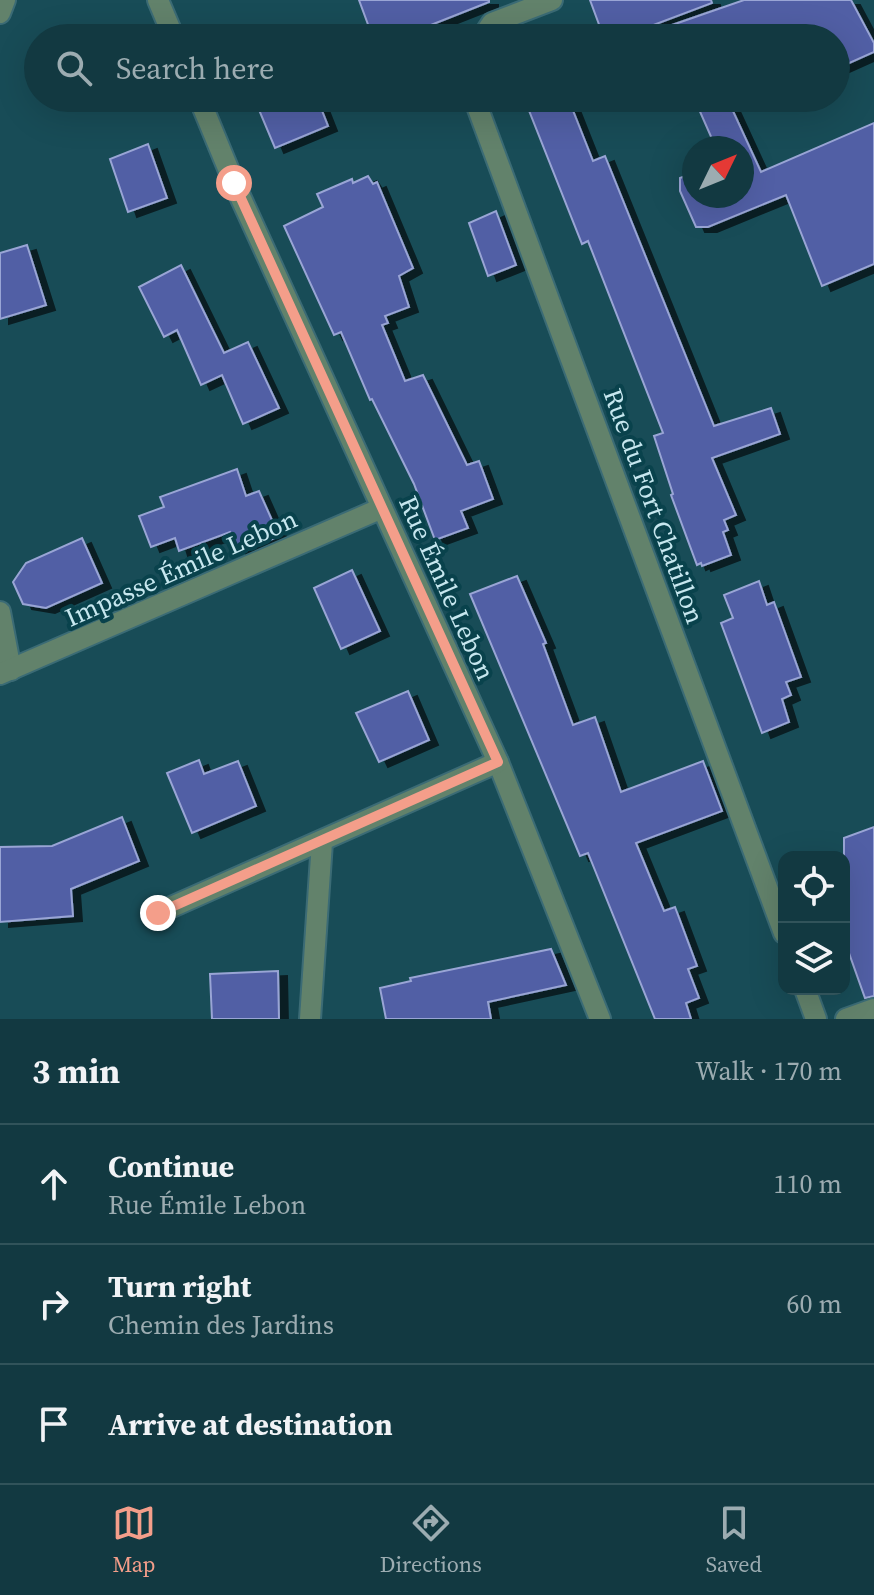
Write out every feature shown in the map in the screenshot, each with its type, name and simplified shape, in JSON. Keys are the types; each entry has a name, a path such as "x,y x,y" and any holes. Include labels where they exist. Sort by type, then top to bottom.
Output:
{"street":[{"path":"0,13 5,0"},
{"path":"158,0 168,24"},
{"path":"491,24 552,0"},
{"name":"Rue Émile Lebon","path":"205,112 234,183 498,762 600,1019"},
{"name":"Rue du Fort Chatillon","path":"479,112 780,923"},
{"name":"Impasse Émile Lebon","path":"5,672 382,508"},
{"path":"0,612 5,672"},
{"path":"158,913 498,762"},
{"path":"310,1019 322,842"},
{"path":"807,995 816,1019"},
{"path":"846,1019 874,1009"}],"building":[{"path":"359,0 489,0 433,24 368,24"},
{"path":"590,0 711,0 712,3 656,24 599,24"},
{"path":"744,0 851,0 874,43 874,52 850,63 850,24 675,24"},
{"path":"260,112 322,112 328,126 275,148"},
{"path":"530,112 574,112 593,161 605,156 714,426 771,408 780,434 712,458 736,515 724,520 728,530 723,532 731,555 697,565 671,495 654,436 663,433 588,241 582,244"},
{"path":"700,112 733,112 744,136 711,136"},
{"path":"874,123 874,264 822,286 786,195 708,227 696,227 688,208 754,208 754,157 761,172"},
{"path":"148,144 167,198 128,212 110,159"},
{"path":"368,176 373,184 377,182 413,268 399,276 409,307 385,316 388,323 382,325 405,381 423,375 467,465 479,461 493,499 461,511 468,528 435,540 414,484 370,400 341,332 334,335 284,226 323,207 317,194 352,179 353,183"},
{"path":"496,211 516,265 488,276 469,223"},
{"path":"27,245 46,305 0,319 0,253"},
{"path":"181,265 224,353 248,342 279,408 243,424 222,375 201,385 177,330 164,337 139,287"},
{"path":"237,469 246,496 259,491 279,536 239,554 230,532 179,551 175,538 151,547 139,516 164,507 160,497"},
{"path":"82,538 102,583 46,608 23,604 13,582 26,563"},
{"path":"352,570 380,631 341,649 314,588"},
{"path":"517,576 546,643 543,644 573,725 595,717 621,792 703,761 722,811 636,843 664,911 675,907 697,966 688,969 699,998 686,1003 691,1019 655,1019 588,853 580,856 470,594"},
{"path":"759,581 767,605 774,602 801,677 786,682 791,695 782,699 789,722 762,733 721,623 733,618 724,595"},
{"path":"408,691 429,740 379,762 356,713"},
{"path":"199,760 204,774 238,761 256,806 192,833 167,773"},
{"path":"122,817 139,861 71,889 73,916 0,922 0,847 52,846"},
{"path":"874,827 874,996 865,998 850,956 850,851 844,851 844,838"},
{"path":"551,949 566,985 488,1002 491,1019 386,1019 380,988 411,981 410,978"},
{"path":"278,971 279,1019 212,1019 210,974"}],"route":[{"path":"158,913 498,762 234,183"}]}
